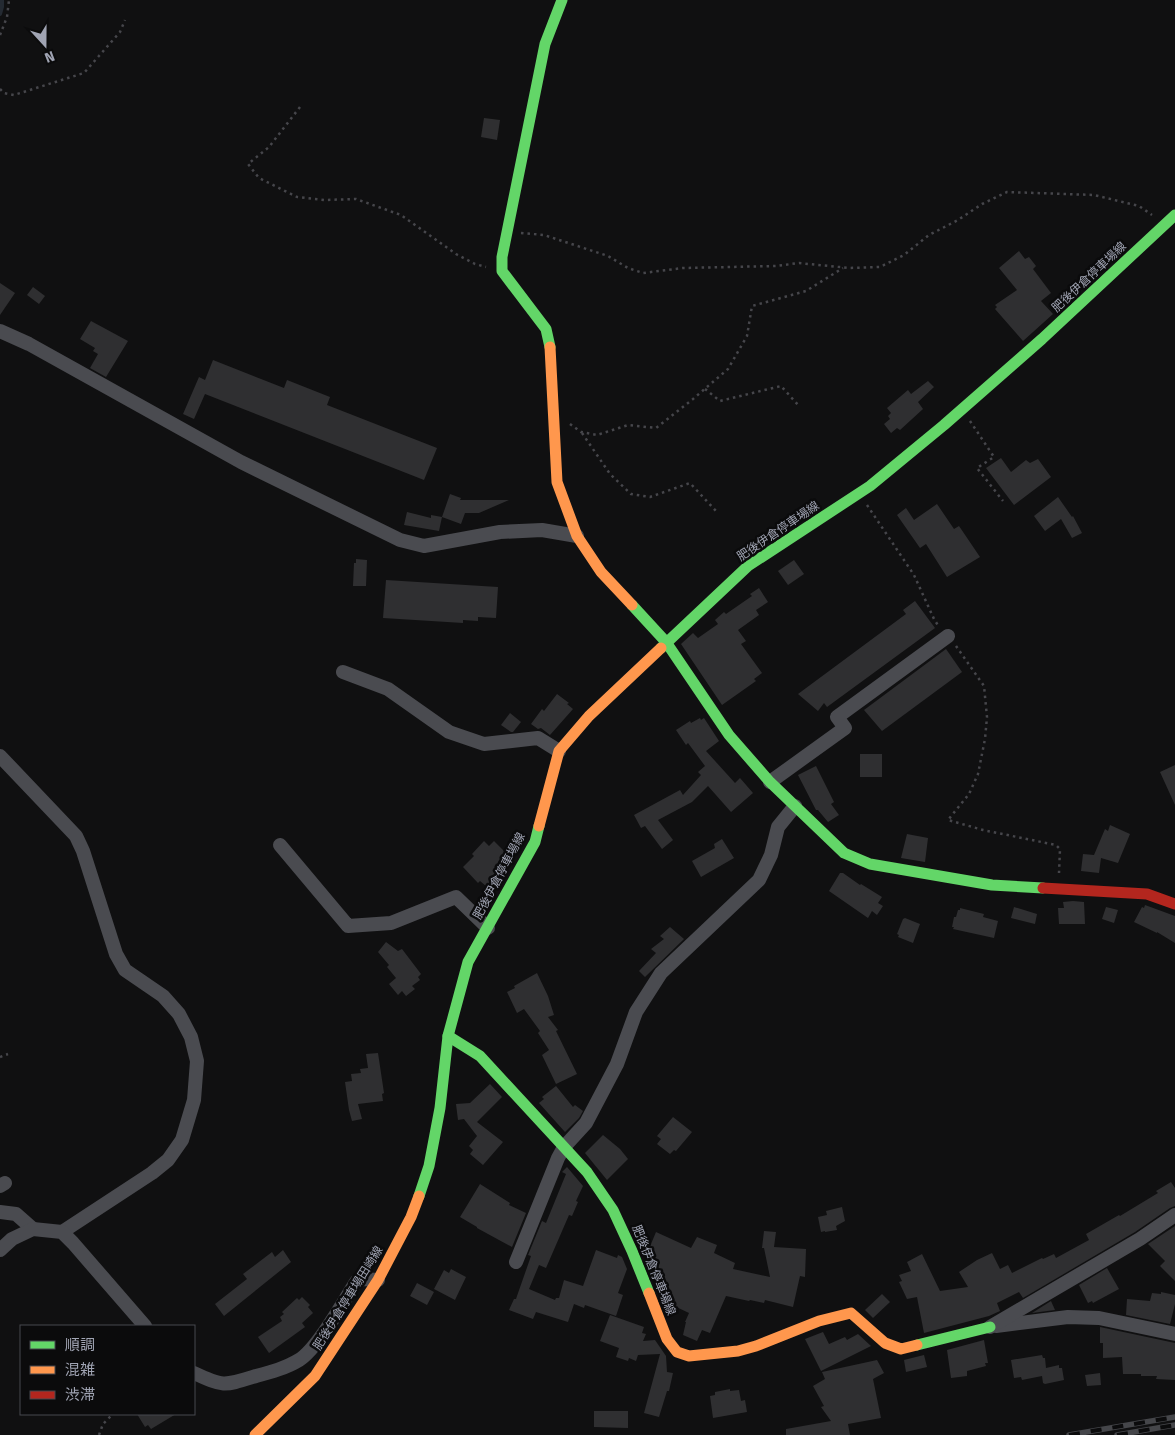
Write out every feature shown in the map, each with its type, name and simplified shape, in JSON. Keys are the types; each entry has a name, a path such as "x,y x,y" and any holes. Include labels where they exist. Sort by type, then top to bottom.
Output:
{"main road":[{"path":"562,0 545,44 506,231 502,271 546,329 550,342 557,482 577,536 601,572 666,642 729,734 770,782 844,853 870,864 992,885 1147,894 1175,904"},
{"name":"肥後伊倉停車場線","path":"990,1326 901,1349 885,1343 851,1313 819,1321 756,1346 738,1351 689,1356 677,1352 667,1339 614,1210 587,1172 480,1056 448,1036 468,962 535,842 559,751 589,716 748,566 859,493 963,410 1175,215"},
{"name":"肥後伊倉停車場田崎線","path":"255,1435 315,1376 378,1280 411,1217 429,1166 440,1108 448,1036"}],"street":[{"path":"0,331 29,344 241,462 400,540 424,546 500,532 542,530 577,536"},
{"path":"770,782 845,728 836,718 948,636"},
{"path":"343,672 388,689 448,732 484,744 538,738 559,751"},
{"path":"0,756 76,836 83,850 116,954 126,970 163,996 179,1014 191,1037 196,1061 194,1100 182,1140 168,1160 152,1173 62,1232"},
{"path":"516,1262 564,1148 586,1123 617,1064 636,1012 661,973 759,880 771,855 778,827 795,806"},
{"path":"280,846 348,926 392,924 456,897 488,928"},
{"path":"0,1212 16,1214 33,1229"},
{"path":"990,1326 1140,1239 1175,1215"},
{"path":"0,1250 12,1240 33,1229 62,1232 144,1325"},
{"path":"195,1373 216,1383 229,1384 283,1368 300,1359 313,1347 356,1282 363,1279 378,1280"},
{"path":"990,1326 1068,1317 1099,1318 1175,1334"}],"path":[{"path":"0,35 7,17 9,0"},
{"path":"0,89 4,93 14,95 84,73 120,32 125,20"},
{"path":"300,107 269,147 248,164 259,178 297,197 324,200 356,199 402,215 456,254 475,264 502,271"},
{"path":"506,231 544,235 608,256 628,268 643,273 683,268 776,266 798,263 843,268 880,267 904,255 929,235 958,220 982,204 1007,192 1094,195 1139,206 1164,226"},
{"path":"554,414 582,432 597,435 628,425 656,428 728,369 748,336 752,306 806,291 843,268"},
{"path":"705,389 720,401 781,386 799,406"},
{"path":"963,410 994,457 976,468 1003,501"},
{"path":"582,432 610,474 631,494 650,497 690,483 716,511"},
{"path":"859,493 914,575 934,620 966,659 984,686 987,717 986,739 978,774 969,794 948,820 983,830 1056,845 1060,849 1058,889"},
{"path":"0,1057 8,1054"},
{"path":"99,1435 103,1424 112,1415"}],"building":[{"path":"484,118 500,120 497,140 481,137"},
{"path":"1019,251 1025,259 1029,257 1036,266 1033,269 1051,293 1041,301 1053,314 1023,341 995,309 997,307 995,305 1017,290 999,268"},
{"path":"0,283 15,293 0,315"},
{"path":"33,287 45,296 39,304 27,295"},
{"path":"91,321 128,341 106,377 90,368 98,354 93,351 95,348 80,339"},
{"path":"213,360 284,388 287,380 330,397 327,405 437,448 424,480 205,394 194,419 183,414 199,377 205,380"},
{"path":"928,381 934,387 918,402 923,409 900,430 897,428 891,433 884,424 890,419 888,416 891,413 887,408 908,390 911,394"},
{"path":"1001,458 1011,472 1026,460 1030,463 1038,459 1051,477 1014,505 986,468"},
{"path":"450,494 461,498 460,500 509,500 479,513 465,513 461,524 442,517"},
{"path":"1058,497 1073,516 1082,533 1072,538 1061,519 1045,531 1034,516"},
{"path":"937,504 954,529 959,526 980,557 947,577 926,544 920,548 897,515 906,508 914,520"},
{"path":"407,512 431,518 431,515 442,517 439,531 404,525"},
{"path":"356,559 367,560 366,586 353,586 354,563 356,563"},
{"path":"794,560 804,574 788,585 778,571"},
{"path":"386,580 498,587 496,618 478,617 478,621 463,620 463,623 383,618"},
{"path":"759,588 768,602 756,610 759,615 738,630 746,641 741,644 762,673 754,679 756,681 722,705 681,644 693,633 698,638 718,624 715,620 724,612 726,614 752,596 750,594"},
{"path":"915,601 935,628 827,707 824,703 818,711 798,694 906,614 903,610"},
{"path":"946,649 962,672 882,731 864,710"},
{"path":"557,694 569,703 567,704 573,709 550,735 541,728 538,729 531,724 542,709 544,711"},
{"path":"510,713 521,722 513,732 501,725"},
{"path":"700,718 701,720 704,718 719,741 706,751 735,783 740,778 753,793 731,812 708,786 692,802 658,820 673,840 662,849 645,826 641,828 634,815 680,790 683,795 701,775 698,772 705,766 688,743 686,745 676,730 690,721 691,723"},
{"path":"860,754 882,754 882,777 860,777"},
{"path":"1175,765 1175,805 1160,772"},
{"path":"816,766 834,802 831,804 839,815 828,822 816,810 798,775"},
{"path":"1110,825 1130,834 1118,863 1101,858 1099,873 1081,871 1083,854 1094,855 1105,829 1108,831"},
{"path":"907,834 928,838 925,862 901,858"},
{"path":"722,839 734,858 701,877 692,861 715,848 714,844"},
{"path":"484,841 489,846 494,841 507,854 501,860 507,866 486,886 480,881 478,883 463,867 474,856 472,854"},
{"path":"840,873 882,897 878,903 883,906 877,915 872,911 868,918 829,891"},
{"path":"1063,902 1084,902 1085,924 1059,924 1058,908 1064,908"},
{"path":"1145,905 1175,916 1175,943 1157,932 1134,922"},
{"path":"1014,907 1037,914 1035,924 1011,918"},
{"path":"1106,907 1118,910 1114,923 1102,919"},
{"path":"960,908 984,914 983,917 998,921 994,938 953,929 954,917 956,917"},
{"path":"905,918 920,924 913,943 898,937 899,935 897,934"},
{"path":"670,927 684,939 645,977 639,971 656,953 651,949 664,939 660,936"},
{"path":"386,942 398,951 402,949 421,974 418,977 420,980 412,986 415,989 406,996 402,991 398,995 389,984 396,978 387,967 389,965 378,952"},
{"path":"537,973 548,996 554,1015 548,1017 558,1030 556,1031 577,1074 556,1084 542,1055 549,1050 538,1033 540,1031 524,1009 517,1013 507,992"},
{"path":"378,1053 384,1093 382,1094 383,1101 358,1104 362,1119 352,1121 345,1082 352,1081 351,1074 361,1073 360,1069 368,1068 366,1054"},
{"path":"490,1084 502,1097 477,1122 503,1142 483,1165 470,1154 473,1150 469,1146 477,1136 464,1119 458,1120 456,1104 470,1103"},
{"path":"556,1086 573,1107 575,1105 583,1111 579,1118 565,1132 539,1103 544,1099 542,1097"},
{"path":"673,1117 692,1132 676,1151 674,1150 670,1154 657,1144 661,1139 657,1136"},
{"path":"603,1135 620,1149 628,1159 607,1180 585,1153"},
{"path":"567,1167 583,1186 572,1216 569,1215 546,1268 539,1265 529,1289 555,1300 559,1298 564,1280 583,1286 596,1250 617,1258 618,1255 622,1257 627,1269 618,1293 623,1295 616,1316 585,1305 584,1308 574,1304 568,1322 536,1312 533,1319 509,1310 514,1299 516,1299 531,1256 528,1255 542,1221 546,1223 566,1174 562,1172"},
{"path":"1171,1182 1175,1188 1175,1206 1135,1232 1023,1298 1019,1292 997,1303 1000,1311 989,1316 924,1333 917,1297 907,1299 899,1282 902,1281 899,1275 911,1271 907,1262 922,1254 940,1291 968,1287 959,1272 992,1253 1000,1269 1008,1265 1012,1273 1042,1258 1054,1254 1056,1258 1089,1240 1086,1234 1158,1193 1156,1191"},
{"path":"480,1184 510,1203 509,1205 526,1213 512,1247 460,1217"},
{"path":"842,1207 845,1221 836,1226 837,1230 821,1232 818,1217 827,1215 826,1211"},
{"path":"1175,1226 1175,1281 1160,1266 1165,1261 1148,1244"},
{"path":"764,1231 776,1232 774,1247 806,1249 805,1277 800,1276 793,1307 765,1300 764,1303 726,1296 710,1333 702,1330 697,1341 683,1335 689,1313 670,1304 673,1296 660,1290 657,1282 659,1278 654,1276 646,1256 656,1232 691,1248 697,1237 717,1245 714,1253 735,1263 733,1269 770,1277 764,1248 762,1248"},
{"path":"283,1250 291,1262 224,1316 215,1304 247,1279 243,1274 272,1252 275,1257"},
{"path":"1107,1268 1119,1289 1093,1303 1092,1301 1088,1303 1079,1285"},
{"path":"451,1269 466,1277 455,1300 434,1289 444,1270 449,1273"},
{"path":"417,1283 434,1292 427,1305 410,1296"},
{"path":"1161,1292 1175,1295 1175,1304 1170,1324 1126,1315 1127,1299 1150,1301 1152,1293 1161,1294"},
{"path":"882,1294 890,1302 873,1318 865,1310"},
{"path":"302,1297 310,1305 308,1307 313,1313 302,1323 305,1327 269,1353 258,1337 282,1321 280,1317 284,1314 282,1312 297,1298 299,1300"},
{"path":"1051,1301 1055,1310 1032,1313"},
{"path":"610,1315 644,1327 642,1333 646,1334 643,1341 655,1340 666,1356 667,1372 673,1373 669,1391 667,1391 659,1417 644,1413 660,1354 638,1355 636,1361 629,1358 628,1361 616,1357 619,1348 600,1341"},
{"path":"1100,1327 1175,1343 1175,1380 1156,1379 1157,1376 1141,1376 1141,1374 1123,1374 1122,1357 1103,1358 1103,1343 1100,1343"},
{"path":"823,1332 829,1344 845,1337 847,1340 858,1334 871,1346 821,1371 805,1339"},
{"path":"984,1340 988,1363 985,1363 986,1366 967,1371 967,1376 951,1378 947,1350"},
{"path":"924,1355 927,1367 906,1372 904,1360"},
{"path":"1042,1355 1045,1358 1046,1368 1059,1365 1059,1368 1062,1368 1064,1380 1045,1384 1043,1383 1042,1376 1022,1380 1021,1377 1014,1378 1011,1360"},
{"path":"877,1360 884,1373 873,1379 881,1418 848,1424 850,1435 786,1435 786,1429 831,1421 821,1407 824,1406 813,1386 825,1379 822,1372"},
{"path":"1100,1373 1101,1385 1087,1386 1085,1375"},
{"path":"730,1389 730,1391 739,1390 741,1401 745,1400 747,1412 713,1418 710,1396 715,1395 715,1392"},
{"path":"594,1411 628,1411 628,1428 594,1427"},
{"path":"138,1415 174,1415 151,1429 148,1425 145,1427"}],"waterway":[{"path":"0,14 2,0"}],"railway":[{"path":"1069,1435 1175,1417"},
{"path":"1117,1435 1175,1425"}],"traffic: fast":[{"path":"550,347 546,329 502,271 502,257 545,44 562,0"},
{"path":"661,648 748,566 870,486 944,425 1042,339 1175,215"},
{"path":"632,605 666,642 729,735 770,782 844,853 870,864 992,885 1043,888"},
{"path":"419,1196 429,1166 440,1108 448,1036 468,962 535,842 539,826"},
{"path":"448,1036 480,1056 587,1172 613,1210 649,1293"},
{"path":"917,1345 990,1327"}],"traffic: slow":[{"path":"550,347 557,482 577,536 601,572 632,605"},
{"path":"539,826 559,751 589,716 661,648"},
{"path":"255,1435 315,1376 378,1280 411,1217 419,1196"},
{"path":"649,1293 667,1339 677,1352 689,1356 738,1351 756,1346 819,1321 851,1313 885,1343 901,1349 917,1345"}],"traffic: jam":[{"path":"1043,888 1147,894 1175,904"}]}
